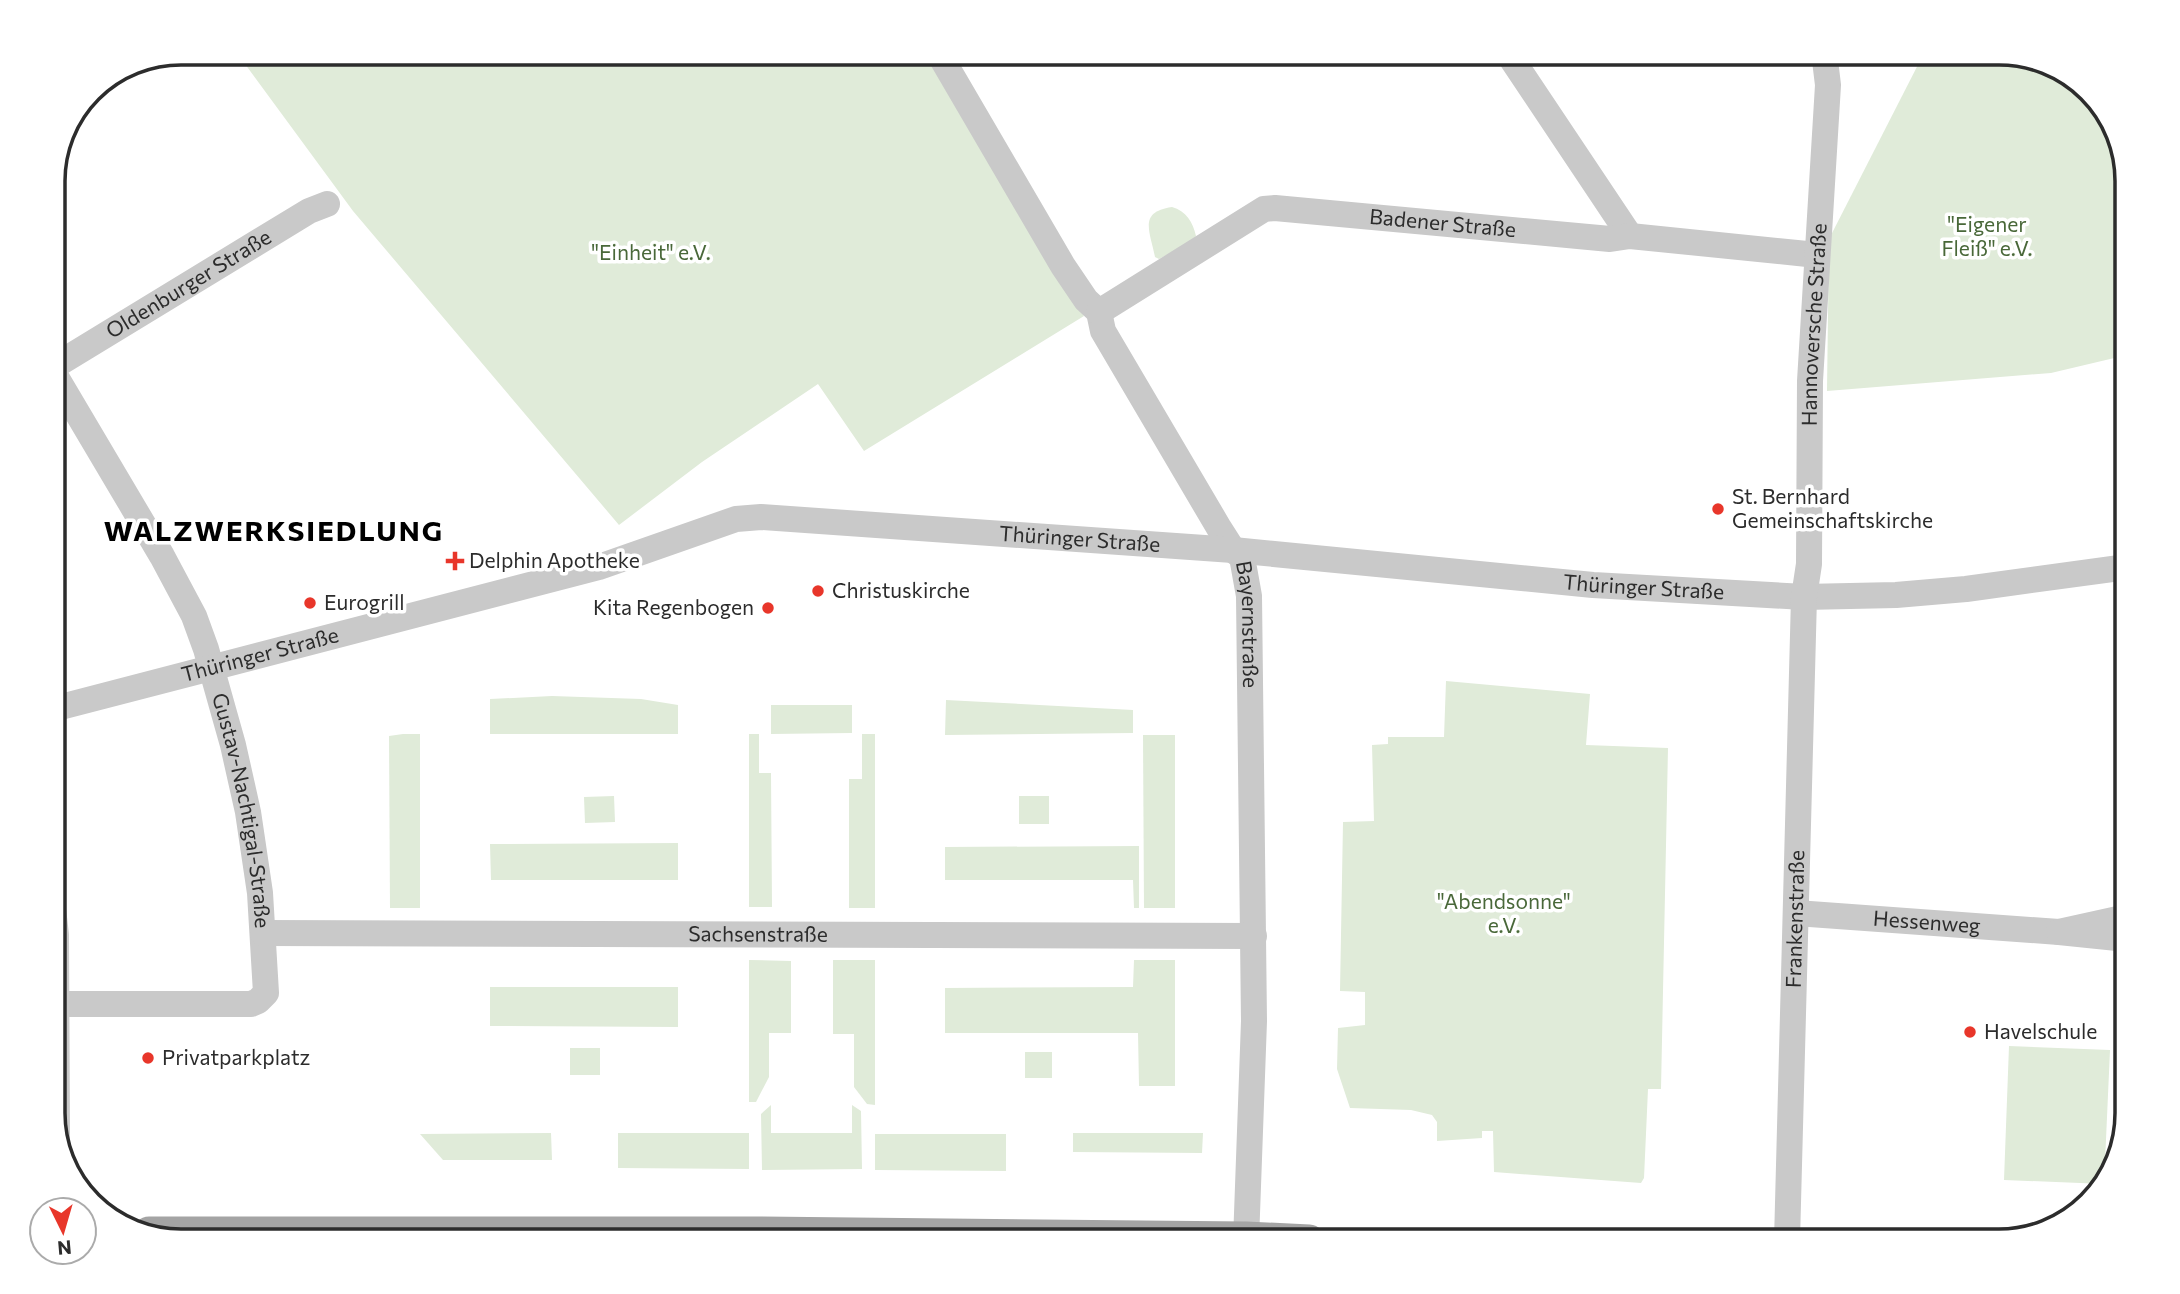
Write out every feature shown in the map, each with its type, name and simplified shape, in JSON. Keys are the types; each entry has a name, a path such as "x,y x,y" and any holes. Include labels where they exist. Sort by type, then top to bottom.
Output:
{"street":[{"name":"Bayernstraße","path":"946,65 1063,266 1086,300 1099,312 1102,331 1234,550 1242,557 1249,596 1254,936 1254,1021 1246,1229"},
{"path":"1516,65 1630,236"},
{"name":"Hannoversche Straße","path":"1804,597 1809,564 1810,381 1828,85 1826,65"},
{"name":"Oldenburger Straße","path":"65,362 298,218 327,204"},
{"name":"Badener Straße","path":"1099,312 1264,209 1275,208 1610,239 1630,236 1817,255"},
{"name":"Gustav-Nachtigal-Straße","path":"65,390 194,616 212,668 248,812 263,933 265,993 251,1004 65,1004"},
{"name":"Thüringer Straße","path":"65,706 598,568 736,519 761,517 1234,550 1593,584 1804,597 1896,595 1966,589 2115,569"},
{"name":"Frankenstraße","path":"1787,1229 1804,597"},
{"name":"Hessenweg","path":"1796,913 2115,938"},
{"name":"Hessenweg","path":"2059,932 2115,920"},
{"name":"Sachsenstraße","path":"263,933 1254,936"}],"green space":[{"name":"\"Einheit\" e.V.","path":"246,65 952,65 1084,316 864,451 818,384 702,462 619,525 353,211"},
{"name":"\"Eigener Fleiß\" e.V.","path":"1918,65 2014,66 2043,74 2070,89 2096,117 2113,158 2115,358 2051,373 1827,391 1829,239"},
{"path":"1172,207 1188,218 1196,236 1193,241 1159,259 1155,257 1149,231 1150,218 1154,213"},
{"name":"\"Abendsonne\" e.V.","path":"1446,681 1590,694 1586,745 1668,748 1661,1089 1648,1089 1644,1178 1641,1183 1494,1172 1493,1131 1482,1131 1482,1138 1437,1141 1437,1122 1432,1115 1411,1110 1350,1108 1337,1069 1338,1028 1365,1025 1365,992 1340,991 1343,822 1374,821 1372,745 1388,744 1388,737 1444,737"},
{"path":"552,696 641,699 678,705 678,734 490,734 490,699"},
{"path":"946,700 1133,710 1133,733 945,735"},
{"path":"771,705 852,705 852,733 771,734"},
{"path":"420,734 420,908 390,908 389,736"},
{"path":"749,734 759,734 759,773 771,773 772,907 749,907"},
{"path":"862,734 875,734 875,908 849,908 849,779 862,779"},
{"path":"1143,735 1175,735 1175,908 1144,908"},
{"path":"614,796 615,822 585,823 584,797"},
{"path":"1019,796 1049,796 1049,824 1019,824"},
{"path":"678,843 678,880 491,880 490,844"},
{"path":"1139,846 1139,908 1134,908 1133,880 945,880 945,847"},
{"path":"749,960 791,961 791,1033 769,1033 769,1077 756,1102 749,1102"},
{"path":"833,960 875,960 875,1105 867,1104 854,1087 854,1034 833,1034"},
{"path":"1134,960 1175,960 1175,1086 1139,1086 1138,1033 945,1033 945,988 1133,987"},
{"path":"490,987 678,987 678,1027 490,1026"},
{"path":"2009,1046 2110,1050 2105,1159 2091,1183 2004,1180"},
{"path":"570,1048 600,1048 600,1075 570,1075"},
{"path":"1025,1052 1052,1052 1052,1078 1025,1078"},
{"path":"771,1105 771,1133 852,1133 852,1105 861,1111 862,1169 762,1170 761,1114"},
{"path":"551,1133 552,1160 443,1160 420,1134"},
{"path":"618,1133 749,1133 749,1169 618,1168"},
{"path":"1073,1133 1203,1133 1202,1153 1073,1152"},
{"path":"875,1134 1006,1134 1006,1171 875,1170"}],"place":[{"name":"St. Bernhard Gemeinschaftskirche","path":"1718,509"},
{"name":"Delphin Apotheke","path":"455,561"},
{"name":"Christuskirche","path":"818,591"},
{"name":"Eurogrill","path":"310,603"},
{"name":"Kita Regenbogen","path":"768,608"},
{"name":"Havelschule","path":"1970,1032"},
{"name":"Privatparkplatz","path":"148,1058"}],"district":[{"name":"WALZWERKSIEDLUNG","path":"274,531"}]}
